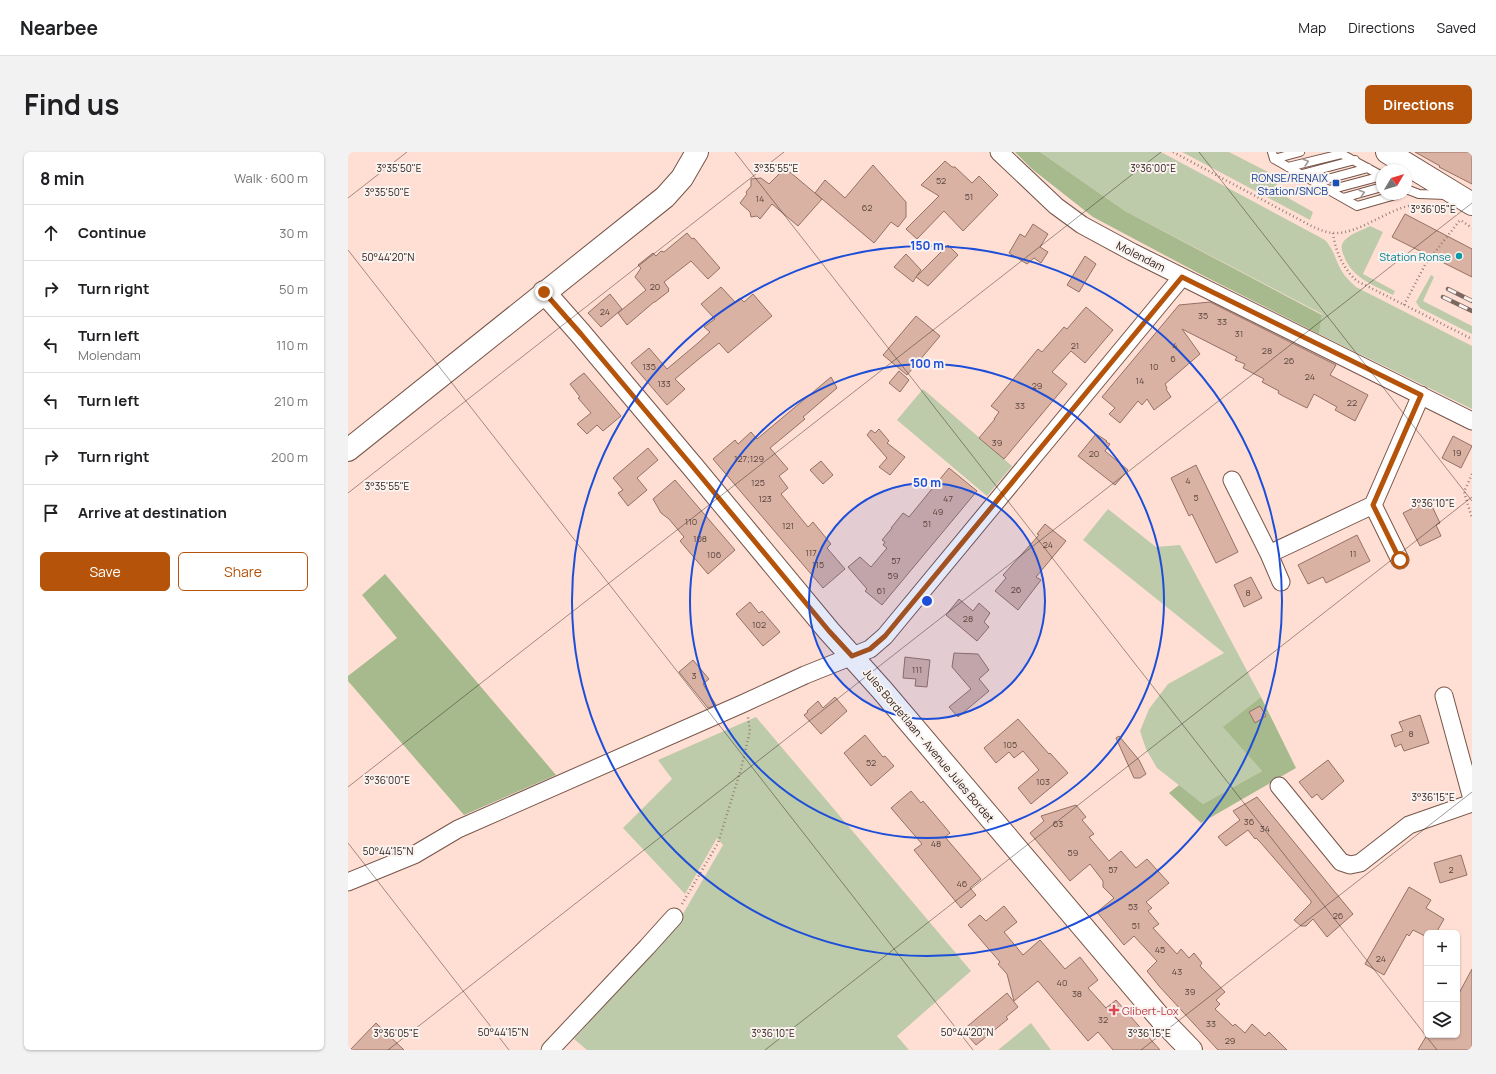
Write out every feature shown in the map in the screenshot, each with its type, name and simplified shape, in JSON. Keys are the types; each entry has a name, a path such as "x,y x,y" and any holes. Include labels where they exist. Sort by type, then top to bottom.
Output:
{"street":[{"path":"348,450 544,292 665,197 682,178 697,152"},
{"name":"Molendam","path":"999,152 1056,206 1082,225 1182,277 1472,421"},
{"path":"1386,152 1427,176 1459,208"},
{"path":"348,882 414,854 458,829 805,675 870,649 885,636 1182,277"},
{"name":"Jules Bordetlaan - Avenue Jules Bordet","path":"544,292 683,455 829,631 852,656 1161,1019 1191,1050"},
{"path":"1269,554 1373,505 1421,395"},
{"path":"1232,480 1269,554 1281,582"},
{"path":"1373,505 1400,560"},
{"path":"1444,696 1472,799"},
{"path":"1279,786 1341,862 1350,865 1360,863 1409,825 1472,803"},
{"path":"550,1050 674,917"}],"lane":[{"path":"1273,156 1300,152"},
{"path":"1288,167 1339,153 1355,160 1376,173"},
{"path":"1273,156 1288,167 1357,206 1378,200"},
{"path":"1302,174 1355,160"},
{"path":"1316,182 1368,168"},
{"path":"1329,190 1376,178"},
{"path":"1343,198 1376,189"},
{"path":"1412,192 1436,195 1459,208"}],"path":[{"path":"1173,152 1322,231 1333,233 1352,230 1399,208 1420,205"},
{"path":"1404,305 1425,265 1459,208 1427,206"},
{"path":"1333,233 1342,261 1349,274 1357,282 1472,339"},
{"path":"1472,474 1464,492 1472,518"},
{"path":"674,917 718,843 724,825 750,731 748,717 742,704"}],"green space":[{"path":"1015,152 1040,152 1125,211 1322,315 1319,334 1202,275 1093,217 1032,169"},
{"path":"1040,152 1161,152 1325,240 1332,250 1342,271 1356,287 1472,346 1472,409 1319,334 1322,314 1125,211"},
{"path":"1182,152 1229,152 1280,178 1274,190 1313,212 1310,220"},
{"path":"1370,226 1383,232 1363,274 1395,291 1393,295 1364,280 1352,270 1343,253 1343,243 1348,237"},
{"path":"1431,275 1434,277 1423,301 1472,326 1472,334 1420,308 1416,302"},
{"path":"923,389 1012,466 987,496 897,420"},
{"path":"1108,509 1156,547 1180,545 1261,697 1224,727 1262,771 1203,804 1157,768 1146,749 1140,731 1149,709 1168,684 1224,653 1083,540"},
{"path":"385,574 556,775 464,815 348,681 348,676 397,638 362,595"},
{"path":"1261,697 1296,768 1201,823 1169,793 1179,785 1203,804 1262,771 1223,727"},
{"path":"756,717 971,971 897,1036 909,1050 587,1050 574,1039 676,926 723,845 717,838 685,894 623,828 672,779 658,760"},
{"path":"1031,1023 1051,1050 998,1050"}],"building":[{"path":"1415,152 1472,152 1472,184 1439,167 1440,166"},
{"path":"945,161 952,167 955,167 972,183 979,176 998,195 963,231 944,211 917,239 906,229 939,196 921,185"},
{"path":"873,165 906,202 906,217 898,227 891,222 874,243 815,193 825,180 845,198"},
{"path":"785,168 822,199 798,226 772,204 760,219 757,216 751,217 750,212 740,203 751,186 751,179 761,178 769,184"},
{"path":"1405,214 1472,249 1472,277 1392,237"},
{"path":"1033,224 1048,234 1040,247 1048,252 1041,263 1034,258 1027,264 1009,253 1020,234 1025,237"},
{"path":"687,233 692,239 694,238 720,268 708,279 691,261 664,282 669,291 627,325 618,313 646,290 635,277 641,268 638,265 653,253 656,256 661,251 664,252"},
{"path":"948,245 958,255 928,286 916,277"},
{"path":"906,254 921,270 913,282 894,267"},
{"path":"1085,256 1096,264 1079,292 1067,285"},
{"path":"721,287 735,302 740,298 744,302 753,294 772,316 728,353 719,343 675,379 685,389 667,405 631,363 649,348 667,369 698,343 710,332 704,327 715,319 701,304"},
{"path":"610,294 622,309 601,327 588,313"},
{"path":"1210,302 1336,365 1330,375 1368,395 1355,421 1335,410 1337,407 1314,394 1307,408 1283,396 1278,393 1279,391 1262,382 1264,379 1243,368 1245,364 1235,360 1237,357 1182,329 1200,354 1165,384 1171,397 1154,410 1147,399 1142,405 1138,401 1120,423 1109,414 1115,408 1102,397 1179,305"},
{"path":"1086,307 1113,330 1085,363 1071,351 1052,372 1067,384 1004,459 979,438 999,412 991,406 1038,349 1042,352 1064,327 1067,329"},
{"path":"916,316 940,336 907,375 883,355"},
{"path":"899,371 909,380 900,392 889,383"},
{"path":"584,373 621,416 603,431 597,425 587,434 577,424 591,413 578,398 580,397 570,384"},
{"path":"831,377 837,388 803,417 805,419 770,448 788,469 779,476 788,488 781,494 808,527 813,522 831,544 827,548 845,569 823,588 713,459 735,440 738,444 751,432 757,439"},
{"path":"879,429 889,441 887,443 905,457 890,475 879,467 887,458 867,435 871,430 875,433"},
{"path":"1096,434 1110,444 1105,451 1128,470 1115,485 1078,456"},
{"path":"1453,436 1472,446 1461,468 1442,458"},
{"path":"648,448 658,460 637,478 647,490 628,506 618,493 623,490 613,478"},
{"path":"821,461 833,475 823,484 810,470"},
{"path":"1196,465 1238,552 1216,563 1192,514 1189,516 1171,478"},
{"path":"949,468 977,491 882,605 865,591 867,589 848,567 860,557 871,567 887,548 883,545 885,542 882,540 891,528 903,513 909,517"},
{"path":"675,480 735,550 708,574 680,541 684,537 669,519 661,513 653,499"},
{"path":"1429,500 1440,523 1436,525 1441,536 1420,546 1403,513"},
{"path":"1045,524 1066,541 1036,577 1041,580 1018,610 995,591 1006,578 1003,575 1039,535 1037,534"},
{"path":"1357,535 1370,561 1326,583 1323,577 1308,584 1298,565"},
{"path":"1251,577 1262,598 1244,607 1234,585"},
{"path":"959,599 973,611 979,603 990,613 984,622 989,627 977,641 946,615"},
{"path":"750,602 759,613 762,611 780,632 763,646 736,614"},
{"path":"954,653 978,654 989,670 979,679 989,691 958,717 949,707 971,689 952,667"},
{"path":"905,657 930,660 927,687 915,686 916,679 903,678"},
{"path":"693,660 709,679 703,684 716,705 708,708 679,672"},
{"path":"835,697 847,711 821,734 804,715 818,701 823,708"},
{"path":"1260,706 1266,716 1255,723 1249,712"},
{"path":"1420,715 1429,743 1404,751 1401,744 1395,747 1391,735 1403,731 1399,722"},
{"path":"1018,719 1068,773 1031,804 1018,788 1039,770 1023,751 1014,758 1009,752 996,763 984,748"},
{"path":"865,735 883,757 885,756 894,766 871,786 844,753"},
{"path":"1119,736 1139,760 1146,774 1140,778 1134,778 1116,738"},
{"path":"1328,760 1344,781 1322,800 1317,794 1312,798 1299,782"},
{"path":"911,791 921,803 923,801 950,833 945,837 981,879 970,888 976,895 961,908 914,850 922,844 891,808"},
{"path":"1257,797 1353,914 1327,937 1313,919 1306,926 1301,926 1294,920 1311,903 1311,901 1248,830 1226,846 1218,837 1240,820 1233,811"},
{"path":"1076,805 1086,817 1082,820 1094,834 1089,837 1109,861 1121,851 1136,868 1147,859 1169,883 1146,902 1152,908 1148,911 1159,924 1153,928 1177,954 1181,949 1189,958 1194,953 1202,963 1200,966 1225,992 1216,1000 1220,1004 1215,1009 1233,1026 1235,1024 1245,1033 1252,1024 1265,1036 1269,1032 1287,1050 1218,1050 1159,986 1147,971 1157,961 1134,936 1124,945 1097,912 1114,898 1103,887 1103,881 1090,864 1070,881 1030,833 1044,821 1041,816"},
{"path":"1461,855 1467,875 1440,883 1434,863"},
{"path":"1409,887 1431,900 1426,908 1444,919 1438,930 1424,930 1424,936 1413,930 1409,936 1407,934 1384,975 1365,964"},
{"path":"1004,906 1017,922 1004,932 1023,955 1040,940 1065,969 1080,957 1098,980 1088,988 1106,1008 1116,1000 1160,1050 1113,1050 1098,1032 1088,1041 1038,981 1014,1001 1007,974 998,964 1000,962 968,925 980,915 986,921"},
{"path":"1472,969 1472,1050 1418,1050 1425,1038 1460,1038 1460,991"},
{"path":"1007,993 1018,1007 1006,1017 1008,1019 976,1045 963,1030"},
{"path":"376,1023 404,1050 350,1050"}],"railway":[{"path":"1448,289 1472,301"},
{"path":"1443,297 1472,311"}],"place":[{"name":"RONSE/RENAIX Station/SNCB","path":"1336,183"},
{"name":"Station Ronse","path":"1459,256"},
{"name":"Glibert-Lox","path":"1114,1010"}],"route":[{"path":"544,292 693,467 817,617 852,656 870,649 885,636 1182,277 1421,395 1373,505 1400,560"}]}
